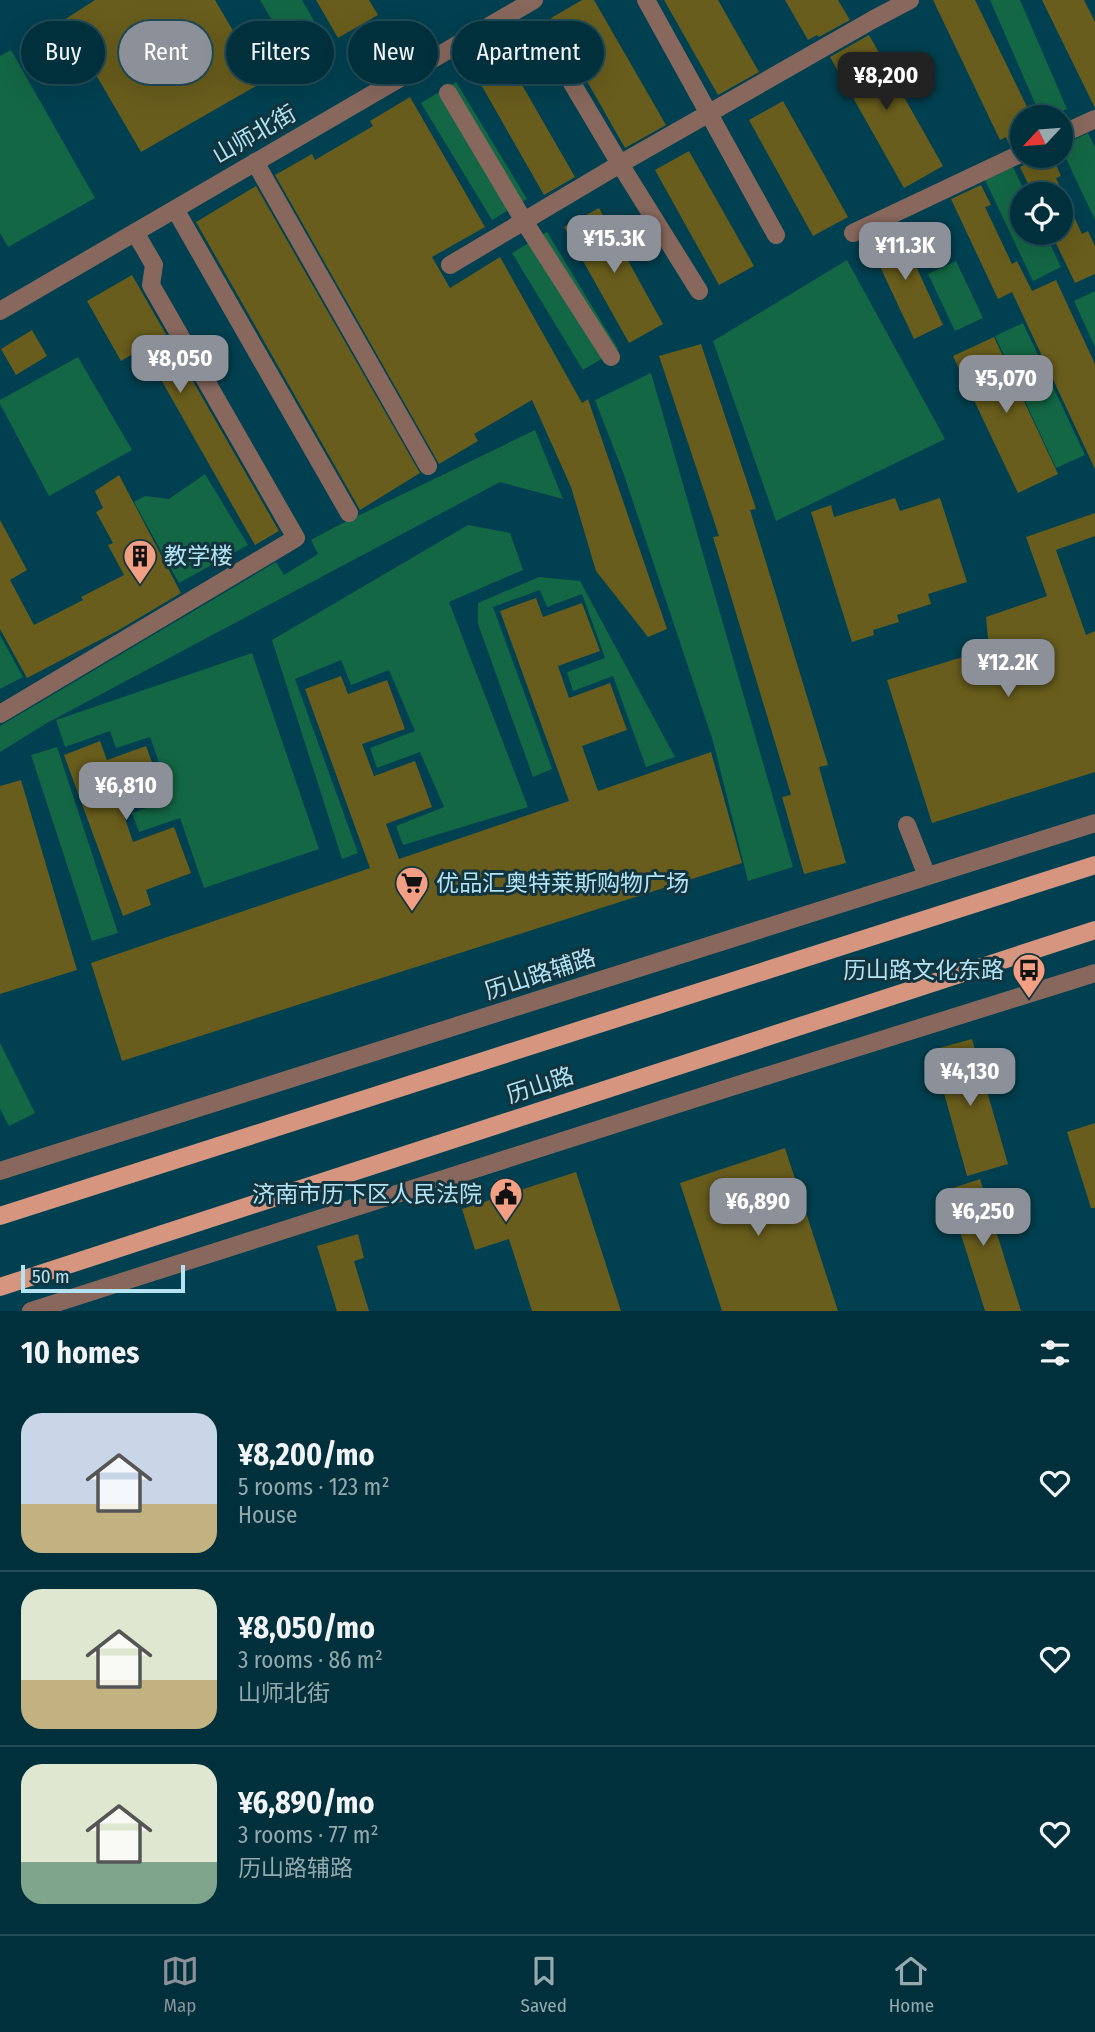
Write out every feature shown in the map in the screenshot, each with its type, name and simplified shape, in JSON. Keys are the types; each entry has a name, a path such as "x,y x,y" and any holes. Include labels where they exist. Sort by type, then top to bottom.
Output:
{"main road":[{"name":"历山路","path":"0,1216 1095,865"},
{"name":"历山路","path":"0,1287 1095,930"}],"street":[{"name":"山师北街","path":"0,311 534,0"},
{"path":"646,0 776,235"},
{"path":"450,265 709,112 910,0"},
{"path":"572,84 699,291"},
{"path":"447,93 524,221 611,356"},
{"path":"1073,129 1095,119"},
{"path":"853,233 1010,159"},
{"path":"255,162 428,466"},
{"path":"175,209 349,513"},
{"path":"0,714 296,538 151,285 154,265 135,232"},
{"name":"历山路辅路","path":"0,1171 1095,823"},
{"path":"907,825 927,876"},
{"path":"31,1311 1095,972"}],"green space":[{"path":"260,0 302,0 314,21 272,21"},
{"path":"990,0 1020,0 1065,105 1036,105"},
{"path":"11,50 21,68 21,84 30,84 95,198 8,247 0,233 0,56"},
{"path":"453,84 457,84 527,199 492,220 421,103"},
{"path":"1088,133 1095,147 1095,220 1070,168 1073,168 1073,140"},
{"path":"1013,168 1020,182 1010,182 1010,233 985,180"},
{"path":"547,232 618,349 583,370 512,253"},
{"path":"1016,245 1051,245 1061,267 1033,281"},
{"path":"847,260 945,439 776,521 713,341"},
{"path":"956,261 983,318 955,331 928,274"},
{"path":"1095,291 1095,347 1074,301"},
{"path":"1023,323 1085,455 1056,468 995,336"},
{"path":"78,357 132,450 49,496 0,400"},
{"path":"651,373 793,867 748,881 713,741 623,472 595,400"},
{"path":"535,430 563,499 500,482 47,723 0,752 0,726 276,562 284,575 318,554 311,540"},
{"path":"205,474 248,545 179,583 134,502 145,496 169,499"},
{"path":"468,525 510,533 523,570 449,602 528,807 403,845 396,826 444,807 420,752 377,768 370,748 415,731 389,670 351,685 341,660 295,679 358,853 342,859 272,640"},
{"path":"539,577 580,581 675,757 646,767 613,676 573,691 567,672 605,658 582,594 547,607 540,590 493,607 552,769 533,777 478,624 478,603"},
{"path":"0,635 23,677 0,689"},
{"path":"252,653 319,849 204,888 180,818 139,832 132,813 172,799 150,737 116,748 110,731 65,747 56,720"},
{"path":"57,747 118,933 92,941 31,755"},
{"path":"0,1043 35,1113 9,1126 0,1109"}],"building":[{"path":"95,0 215,0 227,21 226,84 260,84 141,152 101,84 105,84 105,21 64,20"},
{"path":"316,0 369,0 378,15 368,21 348,21 348,32 338,38 334,31 334,21 328,21"},
{"path":"582,0 594,0 666,125 625,148 589,84 604,84 604,21 553,21 551,18"},
{"path":"664,0 718,0 759,72 718,95"},
{"path":"785,0 838,0 850,20 808,40"},
{"path":"933,0 975,0 1026,105 1010,105 1010,146 1006,137 1000,140"},
{"path":"1042,0 1084,0 1095,22 1095,108"},
{"path":"869,35 943,166 904,188 830,57"},
{"path":"481,84 522,84 575,177 544,195"},
{"path":"410,97 485,227 432,257 450,288 500,257 582,403 588,399 667,629 648,637 596,571 571,487 532,400 474,434 478,441 439,464 275,175 312,154 315,160 373,126 370,121"},
{"path":"783,101 848,217 813,236 749,120"},
{"path":"689,151 754,266 719,285 655,170"},
{"path":"1020,168 1057,168 1061,176 1056,178 1058,182 1027,182"},
{"path":"981,185 991,205 985,207 1012,264 1017,261 1032,291 1056,280 1095,364 1095,469 1012,292 998,299 951,199"},
{"path":"256,186 420,473 360,510 196,222"},
{"path":"599,208 663,324 629,343 564,227"},
{"path":"1073,215 1082,234 1088,231 1095,246 1095,274 1075,283 1057,245 1073,245"},
{"path":"897,225 943,325 914,339 867,239"},
{"name":"教学楼","path":"132,275 279,531 255,545 143,348 121,361 87,301"},
{"path":"32,330 47,356 16,375 1,349"},
{"path":"994,337 1058,474 1018,493 953,356"},
{"path":"701,344 756,509 750,510 828,765 819,767 846,863 804,874 782,797 791,795 713,537 719,536 659,356"},
{"name":"教学楼","path":"119,475 181,593 117,631 27,678 0,629 0,520 27,570 10,580 34,625 124,575 108,545 113,543 96,512 103,508 95,491"},
{"path":"895,498 900,511 940,498 967,582 928,594 931,604 897,615 899,622 873,630 874,635 852,642 811,512 831,505 834,517"},
{"path":"1095,513 1095,536 1056,550 1086,635 1095,631 1095,772 932,823 887,680 989,649 986,617 1047,596 1026,537"},
{"name":"优品汇奥特莱斯购物广场","path":"536,598 543,617 582,603 600,651 558,666 569,698 610,683 627,730 582,746 598,791 711,752 742,863 122,1061 91,963 370,868 305,689 341,676 348,694 387,680 405,729 362,744 374,776 415,761 432,807 386,824 399,859 569,801 500,611"},
{"path":"100,741 107,760 146,746 164,795 122,810 133,842 174,827 191,873 146,890 151,905 123,916 64,755"},
{"path":"21,780 77,970 0,994 0,786"},
{"path":"972,1039 1008,1164 967,1176 932,1050"},
{"path":"1095,1123 1095,1208 1091,1208 1067,1132"},
{"path":"785,1148 838,1311 722,1311 680,1183"},
{"path":"576,1172 621,1311 532,1311 509,1239 475,1250 462,1209"},
{"path":"980,1179 1021,1311 985,1311 947,1190"},
{"path":"358,1234 364,1258 354,1261 369,1311 337,1311 317,1246"}],"place":[{"name":"教学楼","path":"140,586"},
{"name":"优品汇奥特莱斯购物广场","path":"412,913"},
{"name":"历山路文化东路","path":"1029,1000"},
{"name":"济南市历下区人民法院","path":"506,1224"}]}
